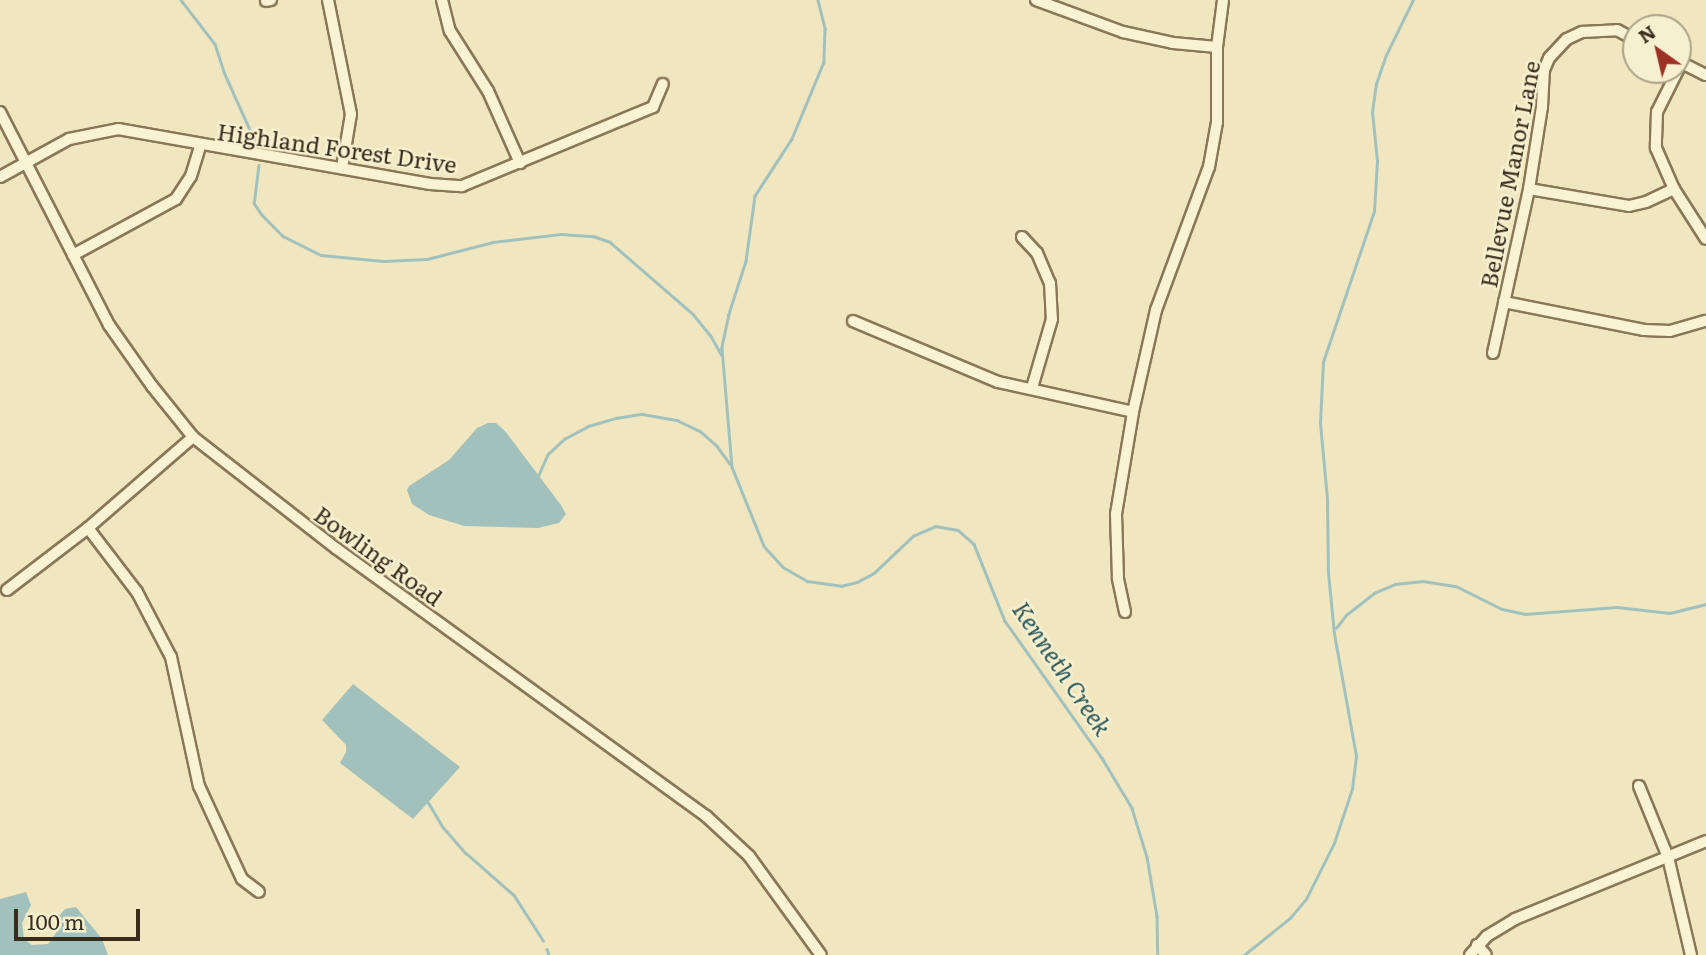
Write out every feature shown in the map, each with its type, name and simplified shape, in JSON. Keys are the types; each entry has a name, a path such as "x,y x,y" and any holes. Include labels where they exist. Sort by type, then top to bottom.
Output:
{"street":[{"path":"328,0 351,114 342,168"},
{"path":"442,0 450,31 488,91 520,163"},
{"path":"1036,0 1123,32 1172,43 1217,47"},
{"path":"1125,612 1118,578 1116,514 1133,412 1156,310 1209,167 1217,122 1217,47 1223,0"},
{"name":"Bellevue Manor Lane","path":"1493,353 1529,189 1542,107 1544,70 1549,58 1567,39 1582,32 1617,30 1622,33"},
{"name":"Highland Forest Drive","path":"0,177 69,139 118,129 200,146 430,184 462,186 653,107 663,84"},
{"path":"1670,84 1657,112 1655,135 1660,161 1674,189 1706,239"},
{"name":"Bowling Road","path":"0,112 109,325 192,437 337,549 706,816 749,856 821,955"},
{"path":"73,255 176,199 191,176 200,146"},
{"path":"1529,189 1629,206 1646,202 1674,189"},
{"path":"1022,237 1037,253 1050,283 1052,307 1044,354 1032,388"},
{"path":"1504,302 1644,330 1670,331 1706,321"},
{"path":"853,321 998,382 1133,412"},
{"path":"7,590 88,528 192,437"},
{"path":"88,528 137,592 171,657 200,786 242,879 259,892"},
{"path":"1639,786 1668,857 1691,955"},
{"path":"1469,955 1477,945 1515,919 1706,841"},
{"path":"1477,945 1486,955"}],"water":[{"path":"496,423 505,431 561,505 566,514 559,523 538,528 464,526 429,515 412,504 407,490 409,486 449,460 477,428"},
{"path":"353,684 460,767 413,819 340,763 346,752 346,745 322,720"},
{"path":"26,892 31,905 22,923 24,939 32,945 48,944 56,933 58,917 65,909 76,907 102,939 108,955 0,955 0,899"}],"waterway":[{"path":"181,0 215,44 224,72 255,141"},
{"name":"Kenneth Creek","path":"818,0 825,29 824,62 792,139 755,196 746,261 729,314 722,348 732,467 764,546 783,567 807,581 841,586 857,582 874,573 913,536 935,526 958,530 974,544 1005,621 1102,758 1132,808 1147,857 1157,916 1158,955"},
{"path":"1244,955 1290,918 1306,899 1334,843 1352,789 1356,756 1334,634 1328,573 1327,499 1320,423 1323,362 1374,211 1377,161 1372,112 1376,84 1386,55 1413,0"},
{"path":"259,165 254,203 262,215 283,236 321,255 383,261 427,259 493,242 561,234 593,236 610,242 693,314 711,336 721,354"},
{"path":"538,476 548,454 564,439 588,426 642,414 677,420 700,431 717,446 730,464"},
{"path":"1336,628 1346,615 1374,593 1395,584 1423,581 1456,586 1502,609 1525,614 1617,607 1670,613 1706,604"},
{"path":"428,802 443,827 466,853 514,895 543,940"},
{"path":"547,949 549,955"}]}
